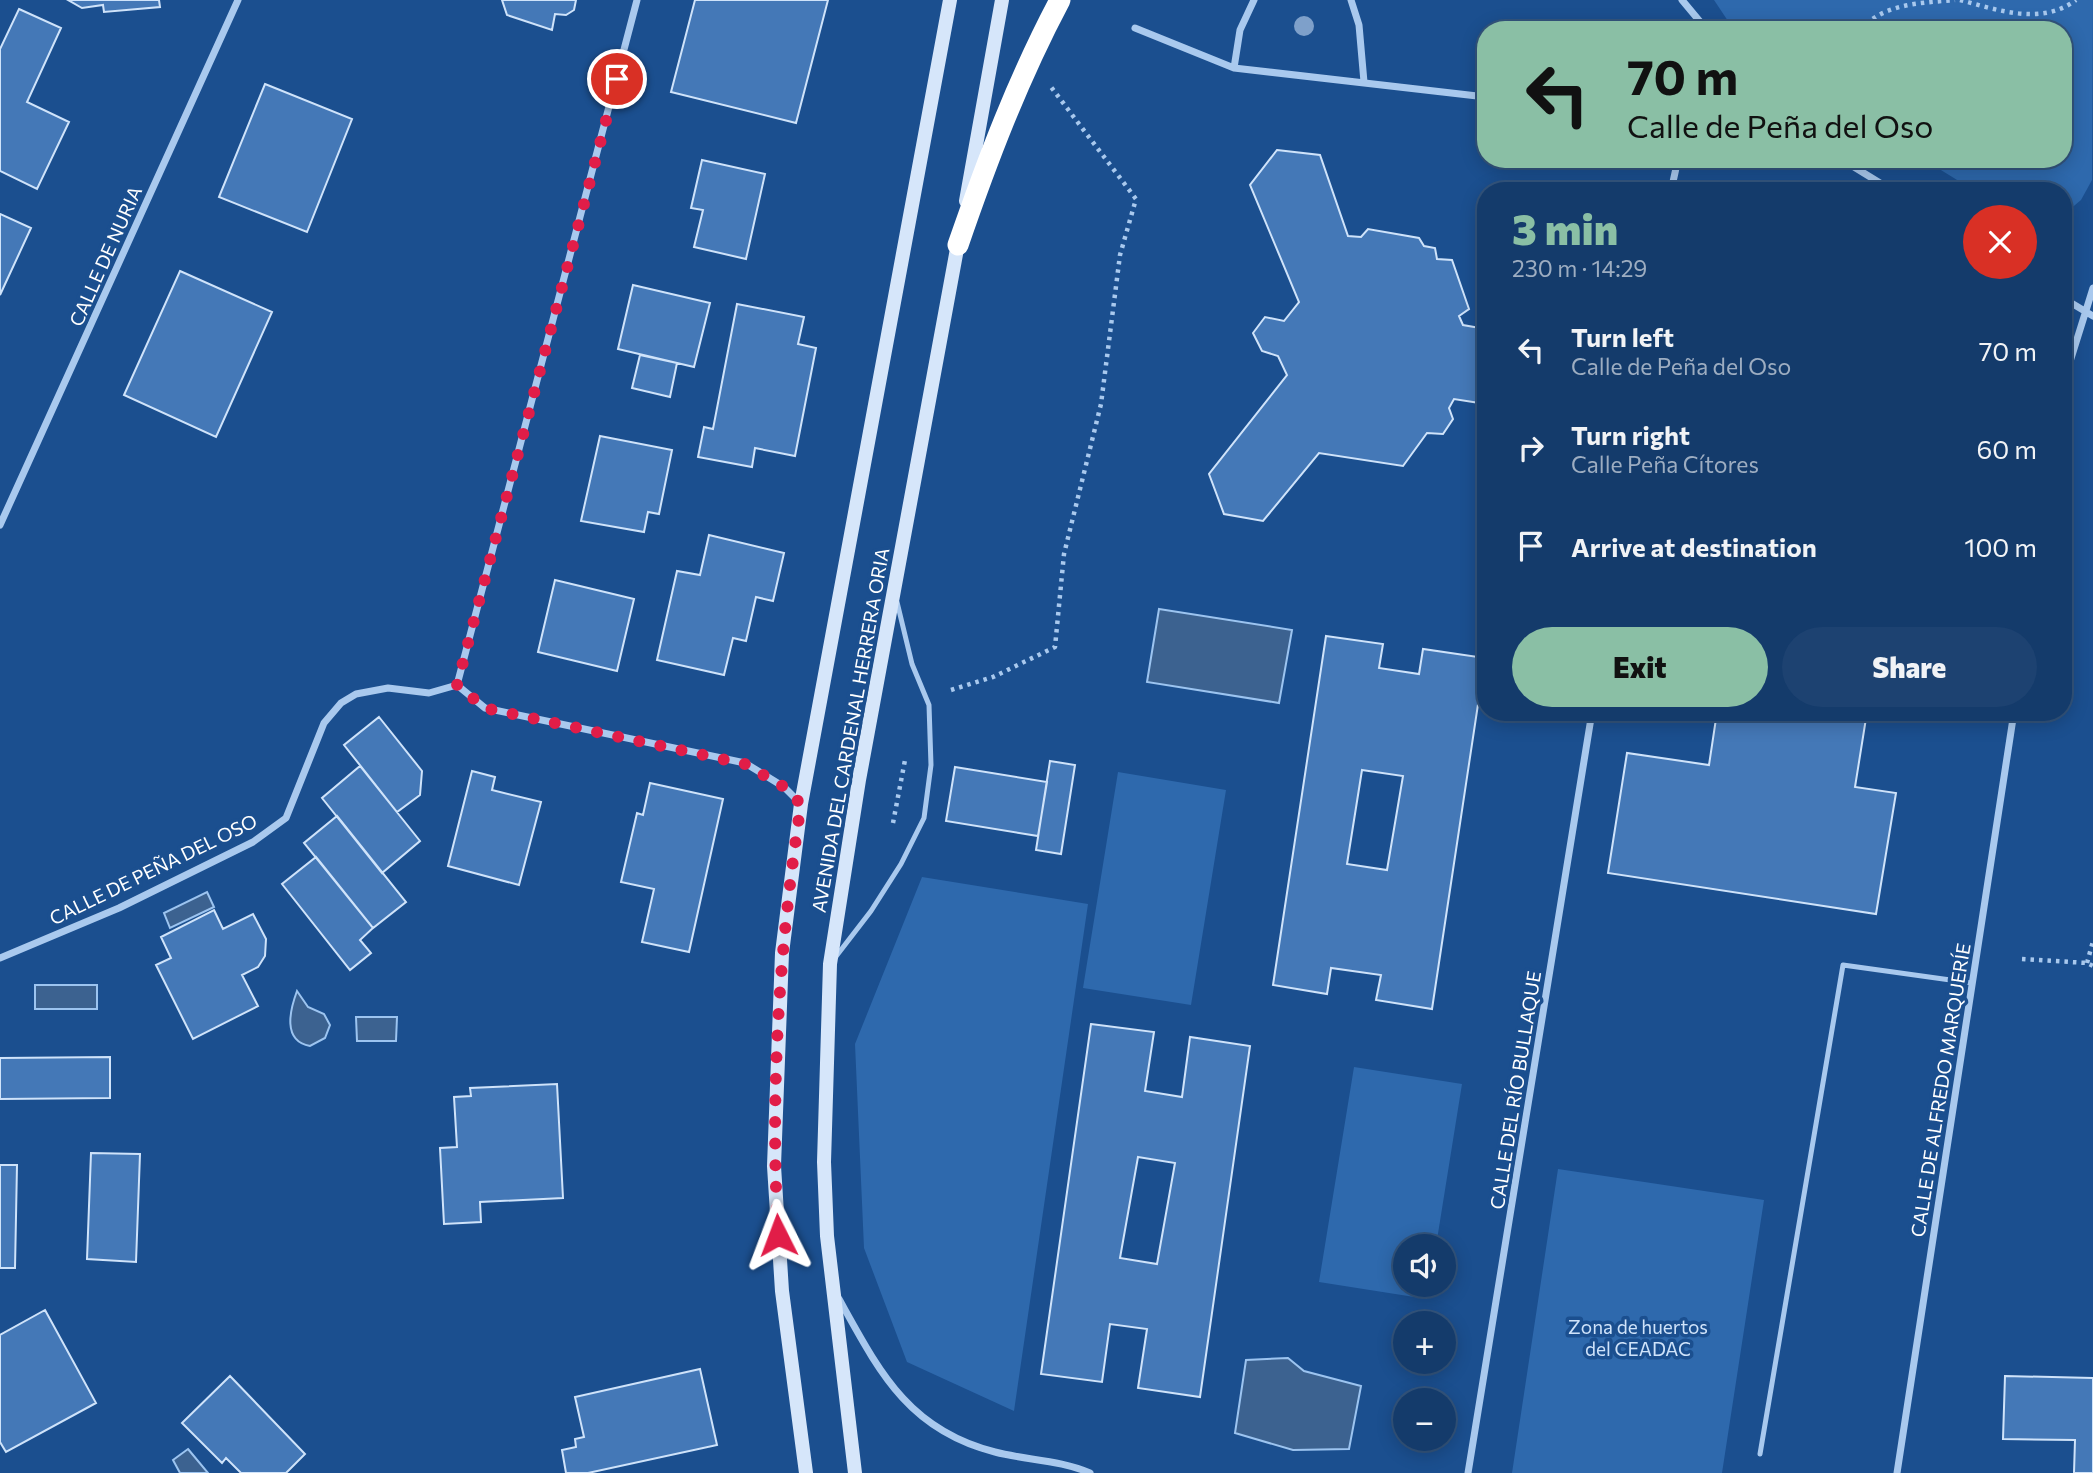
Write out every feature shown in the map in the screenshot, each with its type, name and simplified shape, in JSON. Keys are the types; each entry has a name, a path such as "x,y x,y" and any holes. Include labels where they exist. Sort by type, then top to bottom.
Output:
{"highway":[{"path":"958,245 989,154 1016,89 1060,0"}],"main road":[{"name":"AVENIDA DEL CARDENAL HERRERA ORIA","path":"806,1473 782,1291 774,1166 782,953 801,804 950,0"},
{"name":"AVENIDA DEL CARDENAL HERRERA ORIA","path":"855,1473 833,1288 824,1162 830,964 844,869 1002,0"}],"street":[{"name":"CALLE DE NURIA","path":"0,525 238,0"},
{"path":"637,0 457,685 485,708 745,764 784,787 801,804"},
{"path":"1234,68 1240,30 1254,0"},
{"path":"1351,0 1359,25 1364,82"},
{"path":"1682,0 1700,21"},
{"path":"1135,28 1234,68 1477,96"},
{"path":"1856,168 1878,182"},
{"path":"2072,355 2093,288"},
{"path":"2072,304 2093,316"},
{"name":"CALLE DE PEÑA DEL OSO","path":"0,958 156,890 253,842 286,818 324,723 341,703 356,694 388,688 429,693 457,685"},
{"name":"CALLE DEL RÍO BULLAQUE","path":"1468,1473 1591,721"},
{"name":"CALLE DE ALFREDO MARQUERÍE","path":"1897,1473 2013,721"},
{"path":"833,1288 879,1372 918,1415 940,1430 992,1451 1090,1473"}],"lane":[{"path":"830,964 872,911 901,864 924,818 931,765 929,705 905,638 895,584"},
{"path":"1760,1454 1843,965 1972,983"}],"path":[{"path":"1868,21 1901,5 1957,0 2018,15 2062,10 2076,0"},
{"path":"951,690 993,677 1055,647 1064,554 1101,404 1120,255 1136,199 1047,83"},
{"path":"891,835 905,757"},
{"path":"893,767 903,769"},
{"path":"2087,963 2093,941"},
{"path":"2022,958 2087,963 2093,966"}],"green space":[{"path":"1714,0 2093,0 2092,180 2081,200 2072,208 2072,182 1960,182 1938,168 2072,168 2072,21 1728,21"},
{"path":"1118,772 1226,790 1191,1005 1083,988"},
{"path":"922,877 1088,904 1014,1411 907,1362 864,1248 855,1044"},
{"path":"1354,1067 1462,1084 1438,1234 1393,1234 1393,1294 1319,1282"},
{"name":"Zona de huertos del CEADAC","path":"1558,1169 1764,1200 1722,1473 1512,1473"}],"shaded area":[{"path":"1159,609 1292,630 1279,703 1147,682"},
{"path":"207,892 214,907 170,928 164,913"},
{"path":"35,985 97,985 97,1009 35,1009"},
{"path":"297,991 308,1007 324,1014 330,1025 325,1038 310,1046 295,1038 290,1024"},
{"path":"356,1017 397,1017 396,1041 357,1041"},
{"path":"1288,1358 1304,1371 1361,1386 1349,1449 1293,1450 1235,1433 1246,1360"},
{"path":"188,1449 208,1473 180,1473 173,1460"}],"building":[{"path":"68,0 159,0 160,7 104,12 103,5 82,8"},
{"path":"502,0 576,0 574,10 566,15 555,14 552,30 507,15"},
{"path":"695,0 828,0 796,123 671,92"},
{"path":"19,9 61,28 27,102 69,122 37,189 0,171 0,49"},
{"path":"265,84 352,119 307,232 219,197"},
{"path":"1277,150 1320,155 1348,236 1361,237 1368,229 1419,238 1424,246 1435,248 1437,259 1452,260 1469,309 1459,316 1463,325 1477,327 1477,403 1454,399 1449,408 1453,419 1443,434 1427,433 1403,466 1319,453 1263,521 1224,514 1209,474 1287,375 1278,356 1262,351 1253,333 1265,317 1284,321 1299,302 1250,185"},
{"path":"702,160 765,174 746,259 694,247 703,210 691,208"},
{"path":"0,214 31,228 0,295"},
{"path":"180,271 272,312 216,437 124,395"},
{"path":"633,285 710,303 694,367 618,349"},
{"path":"737,304 804,317 798,344 816,348 795,456 755,448 752,467 698,457 704,427 713,429"},
{"path":"640,355 677,363 670,397 632,388"},
{"path":"600,436 672,450 659,514 648,512 644,532 581,521"},
{"path":"709,535 784,553 773,601 756,597 746,641 733,638 724,675 657,660 677,571 700,575"},
{"path":"555,580 634,599 617,671 538,652"},
{"path":"1326,636 1383,644 1379,668 1419,674 1423,649 1477,657 1477,711 1432,1009 1376,1000 1381,975 1331,968 1327,994 1273,985","holes":["1362,770 1403,776 1387,870 1347,864"]},
{"path":"379,717 422,771 420,795 397,812 344,745"},
{"path":"1716,721 1866,721 1855,787 1896,793 1876,914 1608,873 1627,753 1709,765"},
{"path":"1050,761 1075,765 1061,854 1036,850"},
{"path":"360,766 420,841 382,873 322,798"},
{"path":"955,767 1047,782 1038,836 946,821"},
{"path":"472,771 495,777 492,790 541,802 519,885 448,866"},
{"path":"650,783 723,799 689,952 642,942 654,889 621,882 637,813 643,815"},
{"path":"337,816 406,902 373,928 304,843"},
{"path":"316,857 373,928 360,940 371,953 350,970 282,884"},
{"path":"214,910 223,929 253,914 266,939 265,956 258,967 242,975 258,1006 193,1039 156,965 171,958 161,937"},
{"path":"1091,1024 1154,1032 1145,1091 1182,1097 1190,1037 1250,1046 1200,1397 1138,1388 1147,1329 1110,1324 1102,1382 1041,1374","holes":["1138,1157 1175,1163 1157,1264 1120,1258"]},
{"path":"110,1057 110,1098 0,1099 0,1058"},
{"path":"557,1084 563,1198 480,1202 481,1222 444,1224 440,1148 457,1147 454,1097 471,1096 470,1088"},
{"path":"91,1153 140,1154 136,1262 87,1259"},
{"path":"0,1165 17,1165 15,1268 0,1268"},
{"path":"45,1310 96,1403 6,1452 0,1442 0,1335"},
{"path":"700,1369 717,1445 588,1473 566,1473 562,1450 576,1447 575,1439 584,1437 575,1397"},
{"path":"230,1376 305,1454 286,1473 241,1473 226,1458 222,1463 182,1423"},
{"path":"2005,1376 2093,1378 2093,1473 2074,1473 2075,1440 2003,1439"}],"route":[{"path":"617,79 457,685 485,708 745,764 762,771 801,804 790,876 777,1030 774,1166 778,1235"}]}
